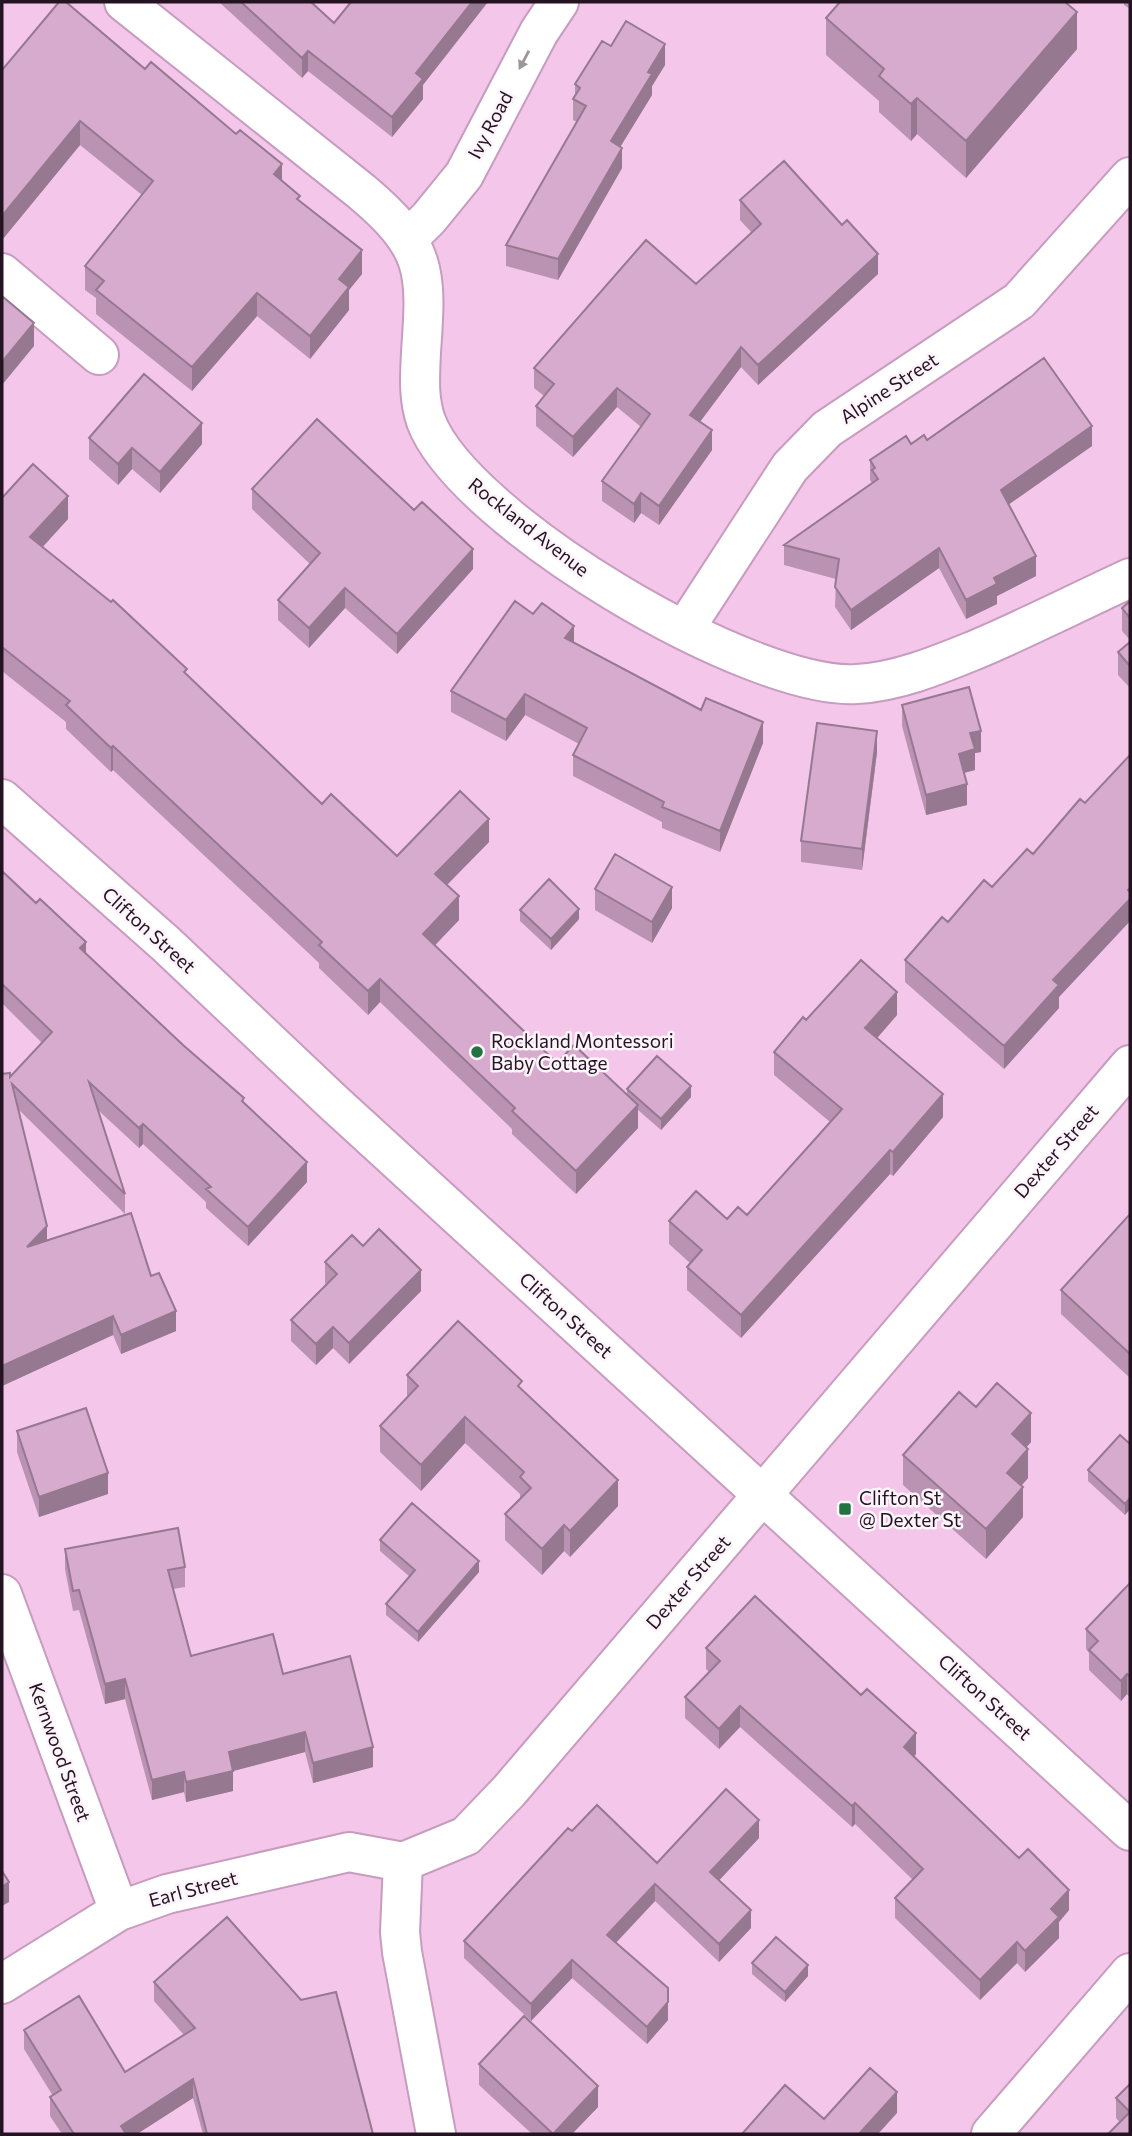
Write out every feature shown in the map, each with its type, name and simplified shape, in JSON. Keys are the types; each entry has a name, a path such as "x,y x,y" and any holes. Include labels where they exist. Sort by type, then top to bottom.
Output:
{"street":[{"name":"Rockland Avenue","path":"124,2 388,214 408,239 420,265 424,287 420,399 427,422 448,458 474,487 545,544 596,580 684,630 739,657 807,679 856,684 908,674 945,662 1130,578"},
{"name":"Ivy Road","path":"408,239 464,175 539,32 559,2"},
{"name":"Alpine Street","path":"684,630 790,467 814,440 1019,301 1130,177"},
{"path":"2,274 99,355"},
{"name":"Clifton Street","path":"2,799 166,944 333,1102 1130,1831"},
{"name":"Dexter Street","path":"403,1863 466,1836 509,1791 1130,1065"},
{"name":"Kernwood Street","path":"2,1594 119,1911"},
{"name":"Earl Street","path":"2,1984 119,1911 180,1890 349,1852 403,1863"},
{"path":"403,1863 400,1932 402,1952 436,2134"},
{"path":"991,2134 1130,1973"}],"building":[{"path":"59,2 66,2 145,69 151,62 236,134 240,130 282,164 274,174 300,196 297,199 362,250 339,279 349,287 310,336 257,293 192,367 96,290 104,281 85,266 153,181 80,121 2,216 2,70"},
{"path":"241,2 311,2 334,23 351,2 472,2 416,73 423,79 392,117 308,51 302,58"},
{"path":"840,2 1065,2 1077,12 966,141 917,98 911,104 879,76 884,69 826,18"},
{"path":"626,21 665,44 648,72 652,74 611,141 622,148 558,259 506,245 586,106 573,99 580,88 575,84 602,41 611,46"},
{"path":"784,161 842,225 847,220 878,254 758,365 741,347 690,415 712,430 659,506 641,493 634,504 602,481 650,414 617,388 573,437 536,406 554,384 534,368 646,240 696,284 761,224 740,200"},
{"path":"2,296 34,323 2,362"},
{"path":"1044,358 1092,426 1001,490 1036,556 994,578 997,584 966,600 939,548 851,610 835,587 839,559 784,545 878,479 870,460 906,436 911,444 924,435 927,440"},
{"path":"144,374 202,423 160,472 132,448 118,464 89,438"},
{"path":"317,419 414,510 422,502 473,549 397,634 345,588 309,628 278,600 320,553 252,489"},
{"path":"33,464 68,496 30,537 111,602 113,600 187,669 184,672 322,804 331,794 397,856 460,791 489,819 435,874 459,896 423,934 557,1063 574,1045 638,1105 576,1171 512,1111 515,1108 380,979 368,991 319,945 322,942 66,705 70,701 2,647 2,498"},
{"path":"515,601 533,614 542,603 574,626 565,638 701,710 706,698 763,722 720,831 662,807 664,802 573,755 587,728 525,694 506,720 451,691"},
{"path":"1130,601 1130,618 1122,608"},
{"path":"1130,642 1130,666 1118,652"},
{"path":"969,687 981,731 970,733 975,749 959,754 967,784 926,795 902,705"},
{"path":"817,723 877,731 862,849 801,841"},
{"path":"1130,755 1130,899 1053,980 1059,985 1004,1046 905,960 942,917 948,922 984,880 992,887 1027,849 1033,854 1080,799 1085,803"},
{"path":"615,854 672,887 652,922 595,889"},
{"path":"2,871 36,903 40,899 86,942 80,948 244,1098 242,1101 307,1162 248,1227 206,1189 211,1187 143,1124 139,1128 89,1082 125,1194 12,1084 47,1226 27,1247 131,1213 151,1276 159,1273 176,1311 121,1335 113,1316 2,1366 2,1074 10,1073 10,1077 52,1032 2,984"},
{"path":"549,879 579,909 551,939 520,910"},
{"path":"861,960 897,992 865,1028 943,1094 893,1152 890,1150 741,1315 687,1267 702,1250 669,1221 696,1191 727,1219 738,1207 747,1215 842,1109 774,1052 803,1017 806,1020"},
{"path":"657,1056 691,1086 661,1119 627,1089"},
{"path":"1130,1214 1130,1354 1061,1290"},
{"path":"379,1229 421,1270 349,1343 333,1327 316,1344 291,1320 337,1274 325,1262 352,1235 363,1246"},
{"path":"458,1321 522,1381 518,1386 618,1480 570,1531 564,1525 542,1549 505,1514 531,1488 520,1477 524,1472 465,1417 421,1465 380,1426 418,1386 407,1375"},
{"path":"997,1383 1031,1413 1012,1434 1028,1449 1007,1473 1023,1487 986,1529 903,1455 959,1392 976,1407"},
{"path":"86,1408 108,1473 39,1497 17,1431"},
{"path":"1120,1435 1130,1444 1130,1498 1125,1504 1088,1470"},
{"path":"412,1503 479,1561 418,1632 386,1604 415,1570 380,1540"},
{"path":"178,1528 185,1567 168,1570 191,1656 273,1634 283,1674 350,1656 373,1747 313,1763 305,1732 229,1752 233,1771 186,1782 184,1772 152,1780 125,1679 105,1684 79,1590 73,1591 65,1549"},
{"path":"1130,1583 1130,1677 1127,1674 1121,1681 1089,1650 1098,1641 1086,1629"},
{"path":"755,1596 861,1695 867,1689 916,1733 904,1747 1019,1858 1028,1849 1069,1890 1051,1909 1059,1917 1025,1951 1017,1942 980,1980 895,1898 923,1869 855,1803 852,1806 740,1706 719,1729 685,1697 720,1661 706,1648"},
{"path":"726,1789 759,1820 710,1872 751,1910 719,1944 655,1884 607,1935 668,1988 668,2002 647,2027 572,1960 531,2004 464,1941 568,1828 572,1831 597,1805 657,1863"},
{"path":"2,1871 9,1882 2,1887"},
{"path":"227,1917 301,2000 336,1992 373,2134 207,2134 193,2079 121,2126 126,2134 74,2134 50,2097 61,2090 24,2030 79,1996 125,2072 195,2028 154,1982"},
{"path":"776,1937 808,1965 785,1992 752,1963"},
{"path":"524,2016 598,2086 553,2134 479,2064"},
{"path":"870,2068 897,2092 859,2134 742,2134 785,2085 824,2119"},
{"path":"1130,2084 1130,2112 1116,2098"},
{"path":"1130,2112 1130,2134 1108,2134"}],"place":[{"name":"Rockland Montessori Baby Cottage","path":"477,1052"},
{"name":"Clifton St @ Dexter St","path":"845,1509"}]}
